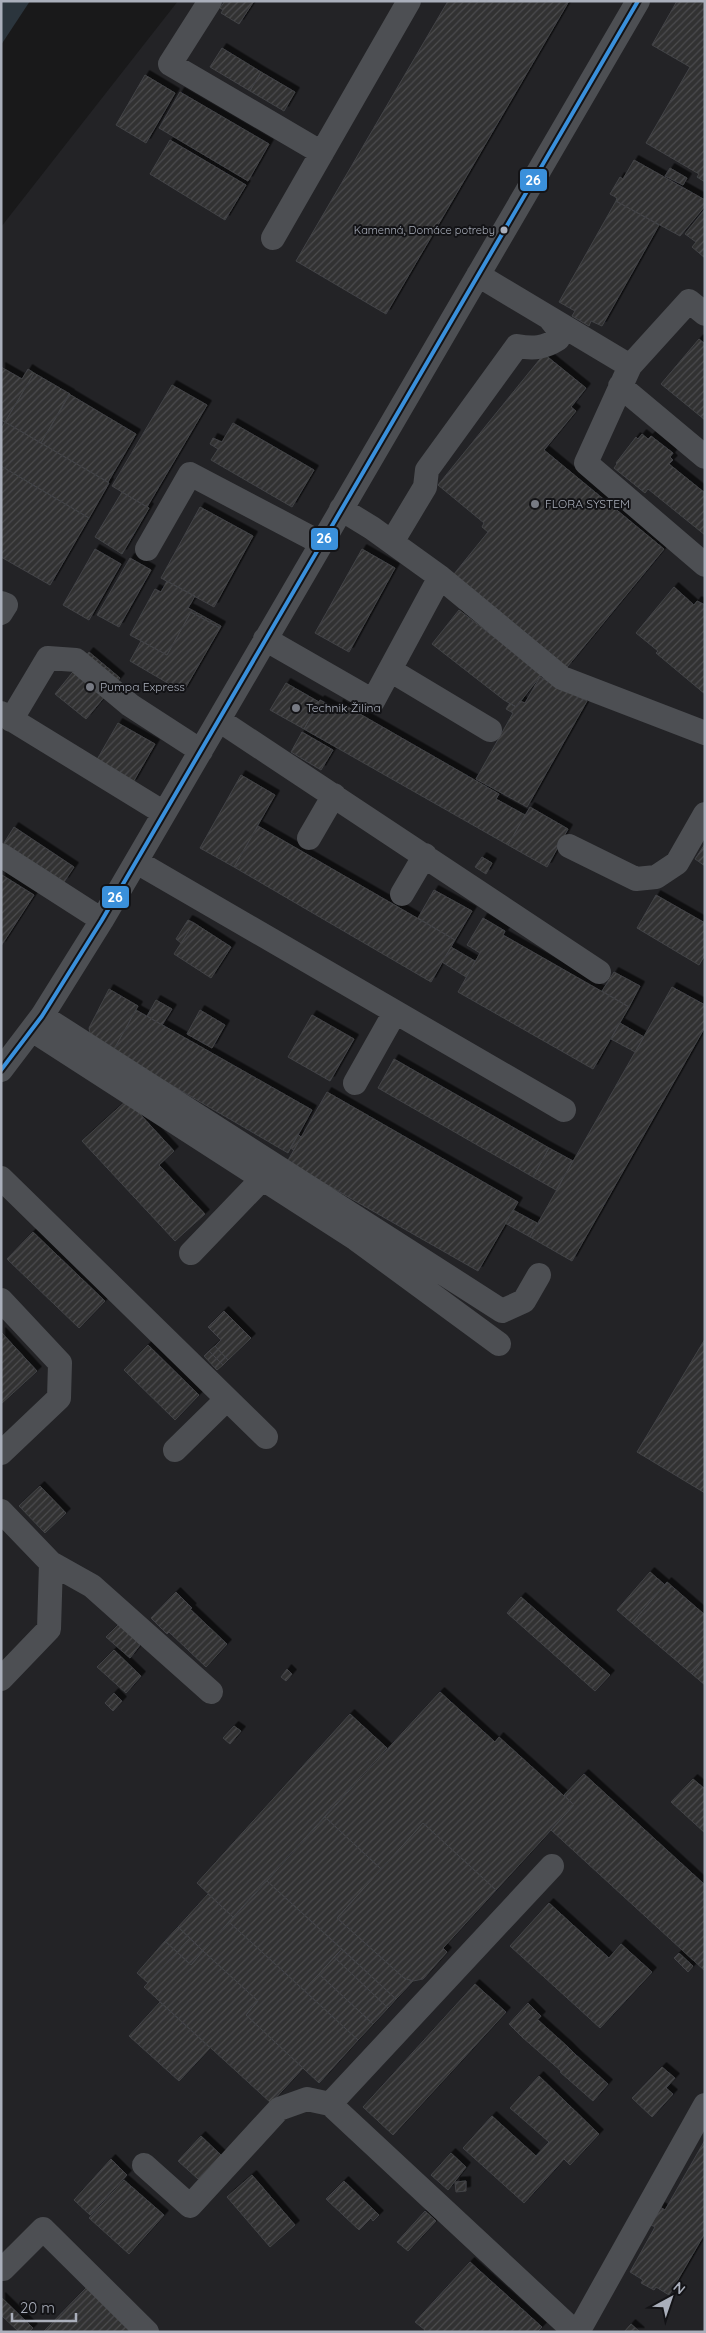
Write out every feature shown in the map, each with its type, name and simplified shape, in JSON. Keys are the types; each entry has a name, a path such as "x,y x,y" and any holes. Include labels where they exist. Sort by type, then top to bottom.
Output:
{"street":[{"path":"210,1 170,64 322,153"},
{"path":"273,238 409,1"},
{"path":"1,1070 37,1023 102,920 638,1"},
{"path":"478,274 551,320 625,376 705,457"},
{"path":"705,314 689,301 625,376 586,463 705,565"},
{"path":"392,542 425,487 427,470 518,346 532,349 547,346 558,339 559,330 551,320"},
{"path":"147,549 190,474 321,544"},
{"path":"341,509 392,542 440,577 562,678 705,733"},
{"path":"266,639 373,700 440,577"},
{"path":"1,603 6,605 1,613"},
{"path":"164,813 6,716 48,658 76,660 130,705 201,751"},
{"path":"390,670 490,730"},
{"path":"219,720 599,972"},
{"path":"309,838 334,795"},
{"path":"569,846 636,879 656,878 677,862 705,814"},
{"path":"1,855 102,920"},
{"path":"402,894 424,856"},
{"path":"136,862 564,1110"},
{"path":"355,1083 395,1012"},
{"path":"37,1023 262,1179 356,1239 499,1344"},
{"path":"37,1023 502,1311 524,1301 539,1274"},
{"path":"1,1178 266,1437"},
{"path":"191,1253 262,1179"},
{"path":"1,1300 60,1363 59,1398 1,1453"},
{"path":"175,1450 227,1399"},
{"path":"1,1511 51,1563 92,1586 211,1692"},
{"path":"1,1679 49,1629 51,1563"},
{"path":"330,2104 552,1866"},
{"path":"144,2165 190,2206 279,2109 307,2099 330,2104 576,2332 705,2105"},
{"path":"3,2269 43,2229 148,2332"}],"shaded area":[{"path":"1,1 30,1 1,45"},
{"path":"178,1 705,1 705,2332 1,2332 1,227"}],"building":[{"path":"225,1 254,1 239,24 221,13 223,10 220,8"},
{"path":"448,1 569,1 386,314 296,261"},
{"path":"677,1 705,1 705,182 697,177 699,174 646,143 690,67 652,45"},
{"path":"222,48 261,72 250,91 210,67"},
{"path":"261,72 295,92 284,111 250,91"},
{"path":"145,75 175,93 146,143 116,125"},
{"path":"180,92 269,144 248,181 159,128"},
{"path":"170,140 246,185 225,220 150,174"},
{"path":"634,160 705,200 705,206 680,236 616,201 617,198 610,194 620,177 623,179"},
{"path":"670,168 687,178 683,185 665,176"},
{"path":"616,201 659,225 602,326 591,321 589,326 572,316 575,311 559,302"},
{"path":"705,209 705,258 692,247 696,242 685,234"},
{"path":"699,339 705,344 705,420 661,384"},
{"name":"FLORA SYSTEM","path":"544,354 586,388 571,407 576,411 544,450 664,549 567,667 454,574 488,532 482,527 484,523 438,485"},
{"path":"1,367 22,379 28,369 34,373 5,422 1,420"},
{"path":"34,373 70,394 41,443 5,422"},
{"path":"172,385 207,405 147,507 112,486"},
{"path":"69,394 136,434 108,482 41,443"},
{"path":"5,422 109,483 89,518 1,466 1,429"},
{"path":"233,423 314,470 292,507 211,460 218,449 210,444 213,438 222,442"},
{"path":"642,434 648,439 651,436 673,453 670,457 673,460 669,464 705,493 705,535 648,489 645,493 614,468 636,437 638,439"},
{"path":"1,466 89,518 50,585 1,557"},
{"path":"122,492 149,508 122,554 95,537"},
{"path":"200,507 253,536 214,607 161,578"},
{"path":"95,549 121,564 89,620 63,605"},
{"path":"362,549 395,568 349,652 315,633"},
{"path":"130,558 151,570 119,627 97,615"},
{"path":"167,581 195,596 188,608 192,610 167,655 130,635 155,589 161,592"},
{"path":"674,587 694,605 697,601 705,605 705,694 656,653 658,651 636,633"},
{"path":"192,610 221,626 220,628 191,612"},
{"path":"459,610 542,674 516,707 504,700 432,644"},
{"path":"191,612 220,628 183,692 130,661 141,641 167,655"},
{"path":"89,652 120,678 86,719 55,694"},
{"path":"540,677 587,701 527,807 476,779 513,713 506,709 510,703 516,707 520,701 525,703"},
{"path":"286,683 319,702 304,729 270,710"},
{"path":"320,700 337,709 339,704 345,708 346,706 499,794 496,799 525,815 508,845 304,729"},
{"path":"118,723 155,744 132,784 95,763"},
{"path":"302,732 333,750 321,770 291,752"},
{"path":"241,775 275,795 234,867 200,848"},
{"path":"530,807 568,829 547,867 508,845"},
{"path":"258,826 455,940 431,982 234,867"},
{"path":"14,827 74,867 64,882 4,843"},
{"path":"705,844 705,866 695,859"},
{"path":"482,857 492,863 486,874 475,867"},
{"path":"1,876 34,895 1,946"},
{"path":"434,890 472,911 455,940 418,918"},
{"path":"656,895 705,923 705,955 699,965 637,928"},
{"path":"483,918 505,931 503,935 629,1007 593,1069 458,992 480,953 467,945"},
{"path":"188,920 194,923 181,943 176,939"},
{"path":"194,923 231,947 211,978 174,954"},
{"path":"451,947 475,961 466,977 442,962"},
{"path":"614,972 640,986 629,1007 602,991"},
{"path":"672,987 705,1005 705,1027 572,1261 530,1237"},
{"path":"109,989 138,1006 113,1051 91,1038 89,1028"},
{"path":"156,1000 172,1009 162,1025 147,1016"},
{"path":"136,1010 312,1110 288,1153 113,1051"},
{"path":"200,1010 225,1025 212,1048 187,1034"},
{"path":"312,1015 354,1039 330,1081 288,1057"},
{"path":"620,1023 644,1037 635,1052 611,1039"},
{"path":"394,1059 549,1148 533,1177 378,1088"},
{"path":"327,1092 518,1202 478,1271 287,1162"},
{"path":"127,1100 174,1151 159,1165 205,1214 175,1241 82,1141"},
{"path":"298,1134 301,1137 294,1150 290,1148"},
{"path":"549,1148 573,1161 556,1190 533,1177"},
{"path":"513,1210 537,1223 530,1237 505,1223"},
{"path":"33,1232 105,1301 79,1328 7,1259"},
{"path":"224,1311 251,1338 228,1360 215,1346 221,1340 208,1327"},
{"path":"1,1332 37,1371 1,1404"},
{"path":"705,1339 705,1493 637,1452"},
{"path":"148,1345 199,1395 175,1420 124,1370"},
{"path":"215,1346 228,1360 223,1365 209,1351"},
{"path":"209,1351 223,1365 217,1370 204,1356"},
{"path":"40,1486 66,1513 45,1533 19,1506"},
{"path":"650,1572 665,1585 632,1623 617,1610"},
{"path":"667,1582 705,1615 705,1658 692,1674 632,1623"},
{"path":"176,1592 192,1608 190,1609 227,1644 206,1667 169,1632 167,1634 151,1618"},
{"path":"521,1597 610,1675 595,1691 507,1613"},
{"path":"119,1624 140,1645 130,1658 106,1637"},
{"path":"114,1650 141,1676 126,1693 97,1667"},
{"path":"705,1658 705,1685 692,1674"},
{"path":"287,1669 292,1674 286,1681 281,1677"},
{"path":"440,1692 495,1742 499,1737 574,1805 496,1890 423,1823 381,1869 325,1817"},
{"path":"114,1693 122,1701 113,1711 105,1703"},
{"path":"350,1714 387,1748 233,1917 197,1883"},
{"path":"234,1726 241,1731 230,1744 223,1738"},
{"path":"584,1774 705,1885 705,1971 551,1830 574,1805 564,1795"},
{"path":"693,1779 705,1789 705,1833 671,1802"},
{"path":"325,1817 381,1869 337,1918 404,1978 413,1981 396,1999 267,1881"},
{"path":"423,1823 496,1890 443,1948 447,1952 423,1979 413,1981 404,1978 337,1918"},
{"path":"267,1881 342,1949 304,1990 229,1922"},
{"path":"208,1894 233,1917 203,1951 178,1927"},
{"path":"549,1903 609,1958 621,1944 652,1972 600,2028 510,1946"},
{"path":"229,1922 358,2040 319,2083 246,2015 258,2001 203,1951"},
{"path":"178,1927 190,1938 177,1952 165,1941"},
{"path":"190,1938 203,1951 191,1965 177,1952"},
{"path":"165,1941 177,1952 148,1983 137,1973"},
{"path":"342,1949 396,1999 388,2008 334,1957"},
{"path":"203,1951 258,2001 246,2015 303,2068 271,2103 144,1987 177,1952 191,1965"},
{"path":"679,1953 693,1966 688,1972 674,1958"},
{"path":"334,1957 388,2008 373,2024 319,1974"},
{"path":"319,1974 373,2024 358,2040 304,1990"},
{"path":"475,1984 506,2012 393,2135 363,2107"},
{"path":"160,2002 210,2048 179,2081 129,2036"},
{"path":"528,2003 541,2016 522,2037 509,2024"},
{"path":"538,2020 568,2047 553,2064 522,2037"},
{"path":"568,2047 576,2055 561,2071 553,2064"},
{"path":"576,2055 608,2084 593,2101 560,2072"},
{"path":"662,2067 675,2078 666,2088 673,2094 652,2117 632,2098"},
{"path":"539,2076 599,2134 570,2165 564,2159 524,2203 463,2148 492,2116 536,2156 549,2142 510,2108"},
{"path":"201,2136 221,2155 198,2179 178,2161"},
{"path":"705,2140 705,2233 669,2295 656,2287 654,2290 641,2283 643,2280 630,2272 655,2227 651,2225 660,2207 665,2210"},
{"path":"451,2153 466,2167 448,2190 431,2175"},
{"path":"111,2159 127,2175 90,2215 74,2200"},
{"path":"252,2175 295,2225 270,2247 227,2197"},
{"path":"124,2180 164,2215 129,2254 89,2218"},
{"path":"344,2181 379,2215 373,2221 371,2218 359,2230 326,2199"},
{"path":"466,2181 466,2191 456,2192 455,2182"},
{"path":"425,2211 436,2221 408,2251 397,2242"},
{"path":"470,2262 542,2327 537,2332 424,2332 425,2330 415,2322"},
{"path":"87,2287 133,2332 44,2331"},
{"path":"1,2297 33,2328 29,2332 19,2332 1,2315"},
{"path":"631,2324 640,2332 624,2332"}],"transit line":[{"name":"26","path":"1,1070 42,1016 102,920 638,1"}],"place":[{"name":"Kamenná, Domáce potreby","path":"504,230"},
{"name":"FLORA SYSTEM","path":"535,504"},
{"name":"Pumpa Express","path":"90,687"},
{"name":"Technik Žilina","path":"296,708"}]}
